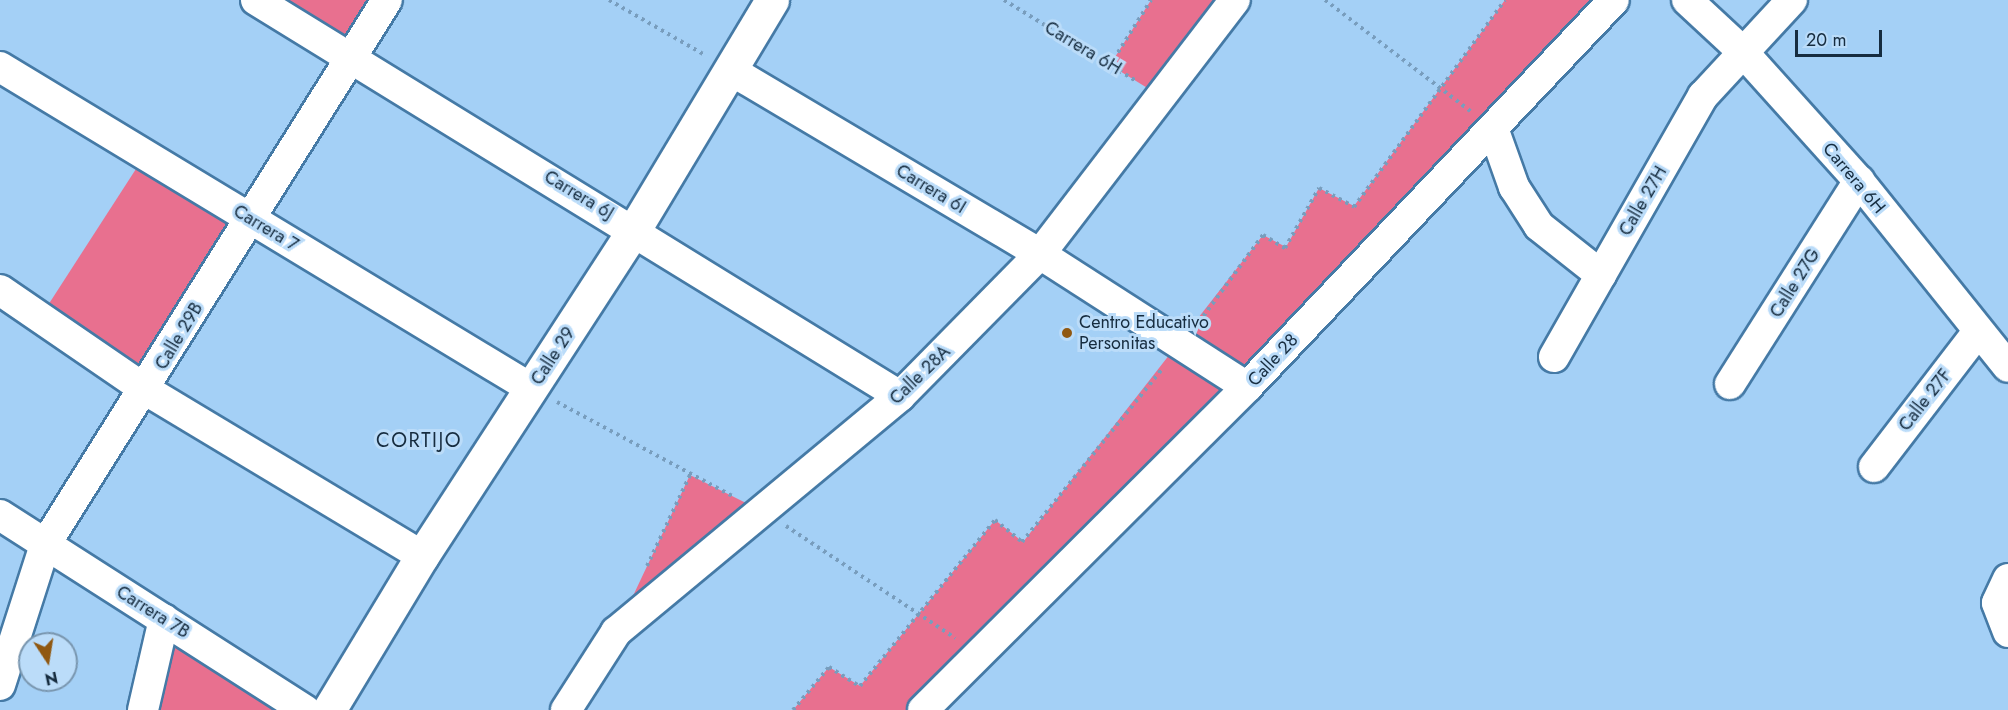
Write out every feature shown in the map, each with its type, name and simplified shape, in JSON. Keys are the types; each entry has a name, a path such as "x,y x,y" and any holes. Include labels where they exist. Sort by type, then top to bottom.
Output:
{"street":[{"name":"Carrera 6J","path":"256,0 351,60 635,228 900,396"},
{"name":"Calle 29B","path":"2,672 45,545 146,390 387,0"},
{"name":"Calle 29","path":"329,710 422,556 635,228 732,71 772,0"},
{"name":"Calle 28A","path":"566,710 616,632 900,396 1040,254 1234,0"},
{"name":"Calle 28","path":"923,710 1247,387 1614,0"},
{"name":"Calle 27H","path":"1554,357 1703,96 1742,51 1792,0"},
{"name":"Carrera 6H","path":"1703,4 1742,51 1859,181 1977,333 2008,367"},
{"name":"Carrera 7","path":"0,67 532,389"},
{"name":"Carrera 6I","path":"732,71 1040,254 1247,387"},
{"path":"1493,128 1514,187 1539,226 1601,275"},
{"name":"Calle 27G","path":"1730,384 1859,181"},
{"path":"0,290 146,390 422,556"},
{"name":"Calle 27F","path":"1874,466 1977,333"},
{"name":"Carrera 7B","path":"0,515 305,710"},
{"path":"2008,579 1997,603 2008,632"},
{"path":"143,710 164,619"}],"path":[{"path":"609,0 732,71"},
{"name":"Carrera 6H","path":"1004,0 1162,97"},
{"path":"1110,65 1151,0"},
{"path":"1325,0 1493,128"},
{"path":"793,710 829,667 860,686 995,520 1022,542 1181,346 1263,235 1286,248 1319,188 1354,207 1505,0"},
{"path":"646,569 690,475"}],"shaded area":[{"path":"256,0 387,0 351,60"},
{"path":"1151,0 1235,0 1162,97 1110,65"},
{"path":"1505,0 1614,0 923,710 793,710 829,667 860,686 995,520 1023,542 1263,235 1286,247 1319,188 1354,206"},
{"path":"145,155 250,219 146,390 41,316"},
{"path":"690,475 764,512 616,632"},
{"path":"164,619 305,710 142,710"}],"place":[{"name":"Centro Educativo Personitas","path":"1067,333"}],"district":[{"name":"CORTIJO","path":"419,440"}]}
